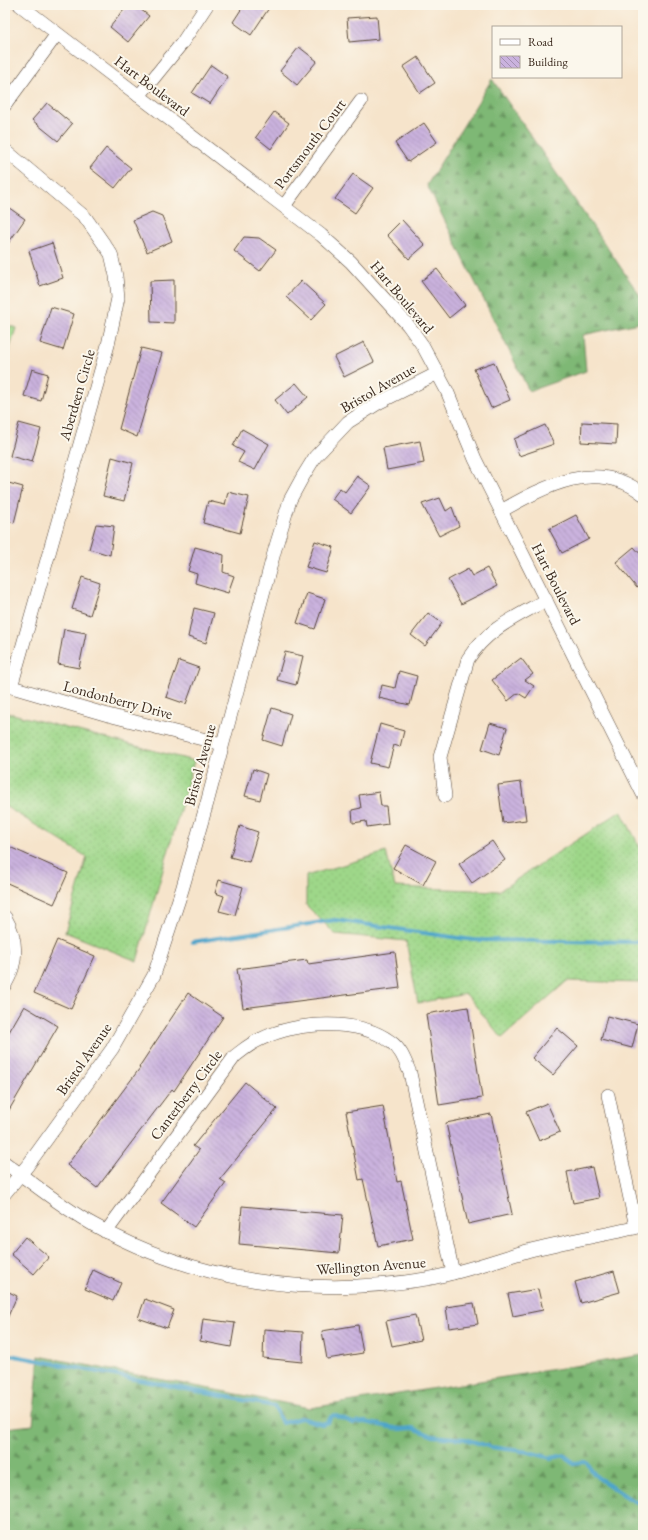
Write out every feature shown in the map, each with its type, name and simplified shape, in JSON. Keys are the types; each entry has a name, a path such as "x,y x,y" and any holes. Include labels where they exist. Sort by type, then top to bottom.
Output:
{"street":[{"name":"Hart Boulevard","path":"20,5 284,206 351,262 408,325 423,346 438,373 475,459 643,794"},
{"path":"139,96 182,42 207,5"},
{"path":"5,105 57,34"},
{"name":"Portsmouth Court","path":"284,206 361,101"},
{"name":"Aberdeen Circle","path":"5,150 68,202 85,217 95,229 111,254 116,276 118,298 108,345 8,686"},
{"name":"Bristol Avenue","path":"5,1193 112,1049 154,975 182,890 275,549 290,500 315,457 348,422 378,403 438,373"},
{"path":"502,511 534,492 567,480 586,477 605,478 623,483 643,494"},
{"path":"445,796 440,757 468,660 477,645 490,633 504,623 546,600"},
{"name":"Londonberry Drive","path":"8,686 108,715 222,744"},
{"path":"5,917 12,928 16,946 14,963 5,985"},
{"name":"Canterberry Circle","path":"106,1232 235,1056 260,1039 275,1033 333,1024 349,1025 392,1042 403,1056 410,1073 453,1273"},
{"path":"608,1095 639,1226"},
{"name":"Wellington Avenue","path":"5,1163 72,1211 106,1232 165,1259 213,1273 249,1281 309,1286 344,1286 425,1279 453,1273 527,1251 639,1226"}],"green space":[{"path":"492,79 643,300 643,322 583,335 586,371 529,391 427,185"},
{"path":"5,324 16,328 5,364"},
{"path":"5,712 194,761 137,961 65,932 87,857 5,806"},
{"path":"621,811 643,853 643,983 567,981 502,1038 466,994 418,1003 406,941 335,934 306,905 306,876 386,852 395,887 499,891"},
{"path":"643,1355 643,1535 5,1535 5,1428 33,1425 39,1356 310,1408"}],"building":[{"path":"128,5 135,5 149,16 128,42 110,27"},
{"path":"244,5 271,5 251,35 233,22"},
{"path":"377,16 379,39 349,42 347,18"},
{"path":"299,47 317,61 297,85 280,71"},
{"path":"418,57 435,83 420,93 403,67"},
{"path":"211,65 228,77 210,104 192,93"},
{"path":"47,103 72,124 58,141 32,120"},
{"path":"274,112 289,123 271,149 256,137"},
{"path":"424,123 437,142 408,162 395,143"},
{"path":"106,148 131,168 115,188 90,168"},
{"path":"353,174 373,188 355,213 335,199"},
{"path":"5,205 25,219 5,248"},
{"path":"152,212 162,216 172,241 147,252 133,220"},
{"path":"402,220 425,245 409,259 387,235"},
{"path":"244,237 259,238 276,250 260,271 234,251"},
{"path":"52,243 63,278 40,286 29,251"},
{"path":"437,269 465,305 449,318 421,281"},
{"path":"174,280 174,323 151,322 150,281"},
{"path":"301,281 326,304 311,320 286,297"},
{"path":"51,307 74,314 63,350 40,343"},
{"path":"364,342 374,362 344,377 334,357"},
{"path":"141,348 162,353 137,437 119,429"},
{"path":"494,362 510,400 491,408 474,369"},
{"path":"32,369 48,374 41,401 24,396"},
{"path":"296,383 308,397 287,415 275,400"},
{"path":"582,422 617,424 616,444 581,442"},
{"path":"19,423 41,429 32,462 10,456"},
{"path":"545,425 554,444 519,456 514,439"},
{"path":"242,429 269,444 255,470 238,462 244,452 233,446"},
{"path":"420,441 424,463 387,470 383,448"},
{"path":"112,457 133,463 124,501 103,496"},
{"path":"357,476 371,486 351,513 332,499 340,488 345,492"},
{"path":"5,482 23,487 14,523 5,520"},
{"path":"228,492 249,497 240,533 203,523 208,501 225,505"},
{"path":"440,498 446,511 452,507 459,526 439,536 422,504"},
{"path":"576,515 589,539 562,553 549,529"},
{"path":"96,524 114,526 110,555 89,549"},
{"path":"315,541 334,547 326,573 306,567"},
{"path":"195,547 224,555 223,572 234,576 228,593 195,583 197,574 188,571"},
{"path":"634,547 643,557 643,583 637,588 616,562"},
{"path":"487,568 497,586 461,604 448,580 468,569 472,576"},
{"path":"82,577 100,583 90,615 72,609"},
{"path":"307,593 325,599 315,629 297,623"},
{"path":"194,608 214,613 206,643 188,637"},
{"path":"428,613 442,623 425,646 411,635"},
{"path":"64,629 86,633 79,668 58,664"},
{"path":"285,652 303,656 296,685 277,680"},
{"path":"521,658 533,674 525,680 534,686 526,698 518,693 508,701 492,680"},
{"path":"179,661 199,668 186,704 166,697"},
{"path":"399,671 417,676 410,705 379,698 382,685 395,688"},
{"path":"272,708 291,714 282,746 263,740"},
{"path":"490,723 507,728 499,755 482,749"},
{"path":"380,724 404,731 400,747 394,745 388,767 370,763"},
{"path":"253,769 267,774 260,800 245,796"},
{"path":"521,782 526,820 503,823 498,785"},
{"path":"379,792 381,806 386,806 388,824 367,827 366,821 353,823 352,810 361,808 359,795"},
{"path":"240,826 258,832 249,862 230,857"},
{"path":"492,841 505,860 472,883 459,864"},
{"path":"5,845 68,873 54,904 5,882"},
{"path":"406,845 436,861 423,885 393,868"},
{"path":"219,880 243,887 235,915 219,911 224,896 215,893"},
{"path":"57,940 95,956 71,1009 34,993"},
{"path":"395,952 400,988 243,1008 237,969 307,960 308,964"},
{"path":"188,993 223,1017 174,1091 172,1089 97,1188 67,1165 140,1068 139,1067"},
{"path":"24,1006 58,1026 5,1117 5,1039"},
{"path":"468,1007 482,1098 439,1105 426,1014"},
{"path":"607,1016 638,1024 632,1048 601,1040"},
{"path":"557,1028 578,1046 553,1075 532,1058"},
{"path":"245,1082 277,1109 220,1179 226,1183 194,1227 161,1203 199,1150 193,1146"},
{"path":"547,1103 560,1132 539,1141 526,1112"},
{"path":"383,1106 397,1182 401,1181 413,1239 378,1246 363,1179 359,1180 346,1112"},
{"path":"491,1114 512,1214 468,1224 446,1123"},
{"path":"592,1167 599,1198 573,1203 567,1172"},
{"path":"242,1206 343,1215 339,1253 239,1244"},
{"path":"25,1237 49,1257 34,1274 11,1254"},
{"path":"93,1270 121,1283 113,1301 85,1289"},
{"path":"614,1271 620,1292 581,1303 575,1282"},
{"path":"538,1289 543,1310 513,1316 508,1294"},
{"path":"5,1290 17,1296 5,1323"},
{"path":"145,1299 174,1310 167,1328 138,1318"},
{"path":"474,1303 478,1324 449,1328 446,1307"},
{"path":"415,1315 421,1340 392,1346 386,1321"},
{"path":"203,1319 235,1323 231,1347 200,1341"},
{"path":"358,1325 363,1353 327,1359 322,1331"},
{"path":"264,1329 303,1332 302,1362 263,1358"}],"waterway":[{"path":"192,942 335,920 473,940 643,942"},
{"path":"5,1354 274,1406 282,1423 301,1418 322,1424 328,1422 334,1415 353,1423 365,1422 400,1429 413,1428 433,1436 465,1439 491,1447 529,1452 551,1458 565,1455 573,1463 585,1462 597,1477 630,1499 643,1505"}]}
